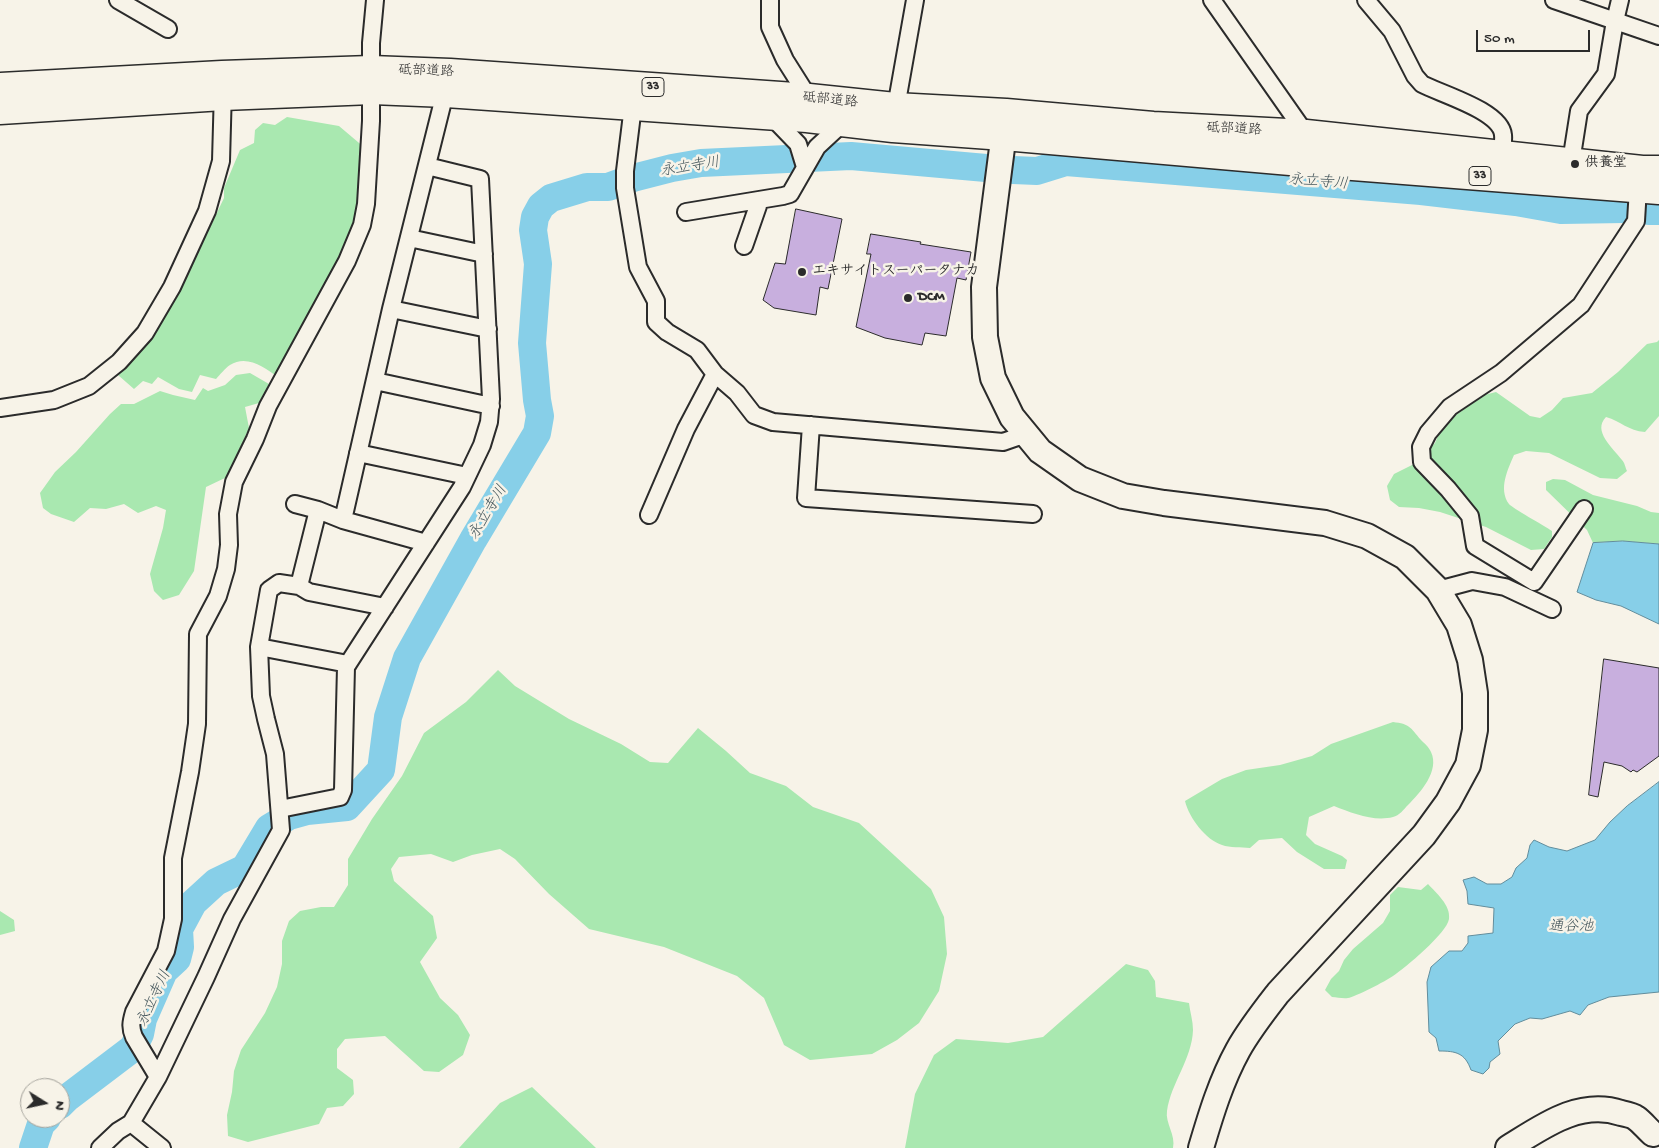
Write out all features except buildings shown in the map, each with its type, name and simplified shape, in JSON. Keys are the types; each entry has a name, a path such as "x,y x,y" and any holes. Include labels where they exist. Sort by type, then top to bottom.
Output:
{"highway":[{"name":"砥部道路","path":"0,87 222,86 372,80 448,83 808,108 894,118 1005,124 1153,126 1306,134 1649,189"},
{"name":"砥部道路","path":"448,83 633,106 771,116 808,108 844,122 894,118"},
{"name":"砥部道路","path":"0,110 222,86"},
{"name":"砥部道路","path":"1005,124 1302,162 1499,166 1571,162 1659,170"}],"street":[{"path":"118,0 168,29"},
{"path":"158,1077 134,1037 131,1030 131,1022 134,1012 166,951 173,919 172,858 190,772 197,724 198,634 218,596 226,569 229,545 228,514 234,482 255,439 268,406 347,261 362,225 366,204 372,80 371,43 375,0"},
{"path":"770,0 770,27 808,108"},
{"path":"894,118 915,0"},
{"path":"1212,0 1306,134 1302,162"},
{"path":"1366,0 1392,32 1414,76 1422,84 1480,110 1500,126 1503,136 1499,166"},
{"path":"1554,0 1659,36"},
{"path":"1571,162 1579,111 1606,74 1620,0"},
{"path":"343,520 426,166 448,83"},
{"path":"0,408 54,400 89,386 119,362 145,333 172,288 207,211 221,161 222,86"},
{"path":"633,106 625,171 626,188 638,267 656,301 656,322 667,332 697,350 715,374 737,393 754,415 773,422 1003,442 1026,434"},
{"path":"771,116 798,144 805,167"},
{"path":"686,212 790,194 817,147 844,122"},
{"path":"1005,124 984,287 986,337 993,378 1012,417 1040,451 1080,479 1123,496 1164,503 1325,523 1367,536 1405,557 1438,590 1459,625 1470,660 1475,693 1475,730 1468,765 1448,802 1424,835 1278,993 1258,1019 1238,1050 1217,1094 1201,1148"},
{"path":"281,818 340,797 343,790 346,667 462,487 482,445 489,422 491,406 480,179 426,166"},
{"path":"1584,509 1534,582 1475,546 1470,516 1422,462 1421,448 1428,432 1450,407 1501,373 1581,306 1636,221 1649,189"},
{"path":"744,246 760,200"},
{"path":"409,238 484,254"},
{"path":"392,309 488,329"},
{"path":"649,515 686,429 715,374"},
{"path":"375,381 491,406"},
{"path":"811,425 806,498 1033,514"},
{"path":"358,453 467,476"},
{"path":"295,504 318,510 343,520 426,543"},
{"path":"300,586 318,510"},
{"path":"1438,590 1472,581 1505,588 1552,609"},
{"path":"100,1148 118,1131 131,1123 158,1077 281,818 275,754 261,696 259,647 269,590 279,583 300,586 309,592 385,606"},
{"path":"259,647 348,664"},
{"path":"1508,1148 1558,1119 1579,1110 1596,1108 1636,1117 1653,1134"},
{"path":"131,1123 162,1148"}],"green space":[{"path":"287,117 339,126 365,148 358,223 278,377 255,363 243,361 230,365 216,379 200,375 192,392 179,389 158,377 152,384 143,381 134,389 118,375 157,331 186,277 224,198 224,188 240,150 254,143 255,130 263,123 275,125"},
{"path":"1659,340 1659,416 1645,432 1634,430 1606,417 1602,422 1601,428 1605,439 1623,461 1627,471 1617,479 1600,478 1549,453 1526,451 1514,455 1505,479 1504,492 1511,506 1552,531 1552,537 1544,549 1531,550 1486,527 1440,512 1399,507 1390,500 1387,486 1394,474 1414,464 1435,443 1443,424 1484,395 1496,392 1530,416 1540,418 1552,410 1563,398 1592,393 1618,372 1647,344"},
{"path":"250,373 269,384 259,403 245,407 249,428 227,477 206,487 194,571 179,595 163,600 154,591 150,574 166,510 156,506 138,513 124,504 106,509 90,508 74,522 51,514 43,508 40,493 55,472 121,404 134,404 160,391 195,400 203,388 208,391 225,385 236,375"},
{"path":"1553,479 1565,480 1593,495 1659,513 1659,544 1623,541 1593,543 1587,530 1546,490 1546,482"},
{"path":"498,670 515,686 569,719 621,744 650,762 668,763 698,728 750,773 786,786 813,807 859,823 931,889 944,917 947,954 939,991 919,1023 897,1040 872,1054 810,1060 784,1045 764,998 737,976 664,947 589,929 549,894 515,859 500,849 472,855 453,862 431,854 399,857 391,869 394,881 433,916 437,938 420,962 440,998 458,1015 470,1035 463,1055 439,1072 424,1071 385,1036 345,1039 337,1049 337,1068 353,1080 354,1094 343,1106 327,1108 319,1124 248,1142 228,1136 227,1115 234,1071 241,1050 265,1013 277,987 282,964 282,941 289,921 300,911 321,907 334,907 348,885 348,859 372,819 402,776 424,733 466,702"},
{"path":"1393,722 1409,727 1429,748 1433,759 1431,774 1418,794 1395,816 1371,818 1334,806 1309,817 1306,835 1315,844 1347,860 1345,869 1324,869 1297,852 1282,838 1259,840 1250,848 1222,845 1210,838 1199,828 1187,808 1185,801 1222,779 1246,770 1280,765 1312,756 1331,744"},
{"path":"1428,884 1448,909 1449,919 1441,933 1399,972 1389,978 1352,997 1332,997 1325,990 1331,979 1339,971 1344,960 1353,949 1383,923 1390,911 1390,895 1398,887 1421,890"},
{"path":"0,911 14,920 15,931 0,935"},
{"path":"1126,964 1148,970 1155,981 1156,997 1189,1003 1193,1027 1192,1041 1167,1111 1174,1143 1173,1148 905,1148 915,1094 934,1055 956,1039 1008,1043 1043,1037"},
{"path":"532,1087 596,1148 459,1148 500,1103"}],"water":[{"path":"1623,541 1659,544 1659,624 1621,606 1596,600 1577,592 1593,543"},
{"name":"通谷池","path":"1659,782 1659,992 1609,997 1588,1005 1580,1015 1570,1011 1542,1019 1530,1018 1515,1024 1498,1041 1500,1054 1490,1062 1489,1068 1483,1074 1471,1070 1466,1060 1459,1054 1439,1051 1436,1038 1429,1032 1427,982 1431,967 1449,951 1462,951 1468,943 1468,936 1493,933 1494,908 1468,904 1467,891 1463,880 1474,877 1487,884 1501,884 1512,877 1516,868 1527,858 1530,845 1534,840 1549,847 1567,851 1595,840 1627,806"}],"waterway":[{"name":"永立寺川","path":"70,1096 133,1048 140,1034 143,1019 164,971 177,959 180,947 179,929 193,903 216,882 245,868 269,828 289,816 307,811 347,807 381,770 388,717 407,658 473,540 537,433 540,416 532,343 538,264 533,230 535,217 541,206 551,198 587,187 608,187 633,178 701,163 851,156 986,168"},
{"name":"永立寺川","path":"1013,170 1037,171 1066,162 1421,191 1516,202 1561,210 1624,209"},
{"name":"永立寺川","path":"1649,211 1659,211"},
{"name":"永立寺川","path":"33,1148 40,1128"}],"place":[{"name":"供養堂","path":"1575,164"},
{"name":"エキサイトスーパータナカ","path":"802,272"},
{"name":"DCM","path":"908,298"}]}
